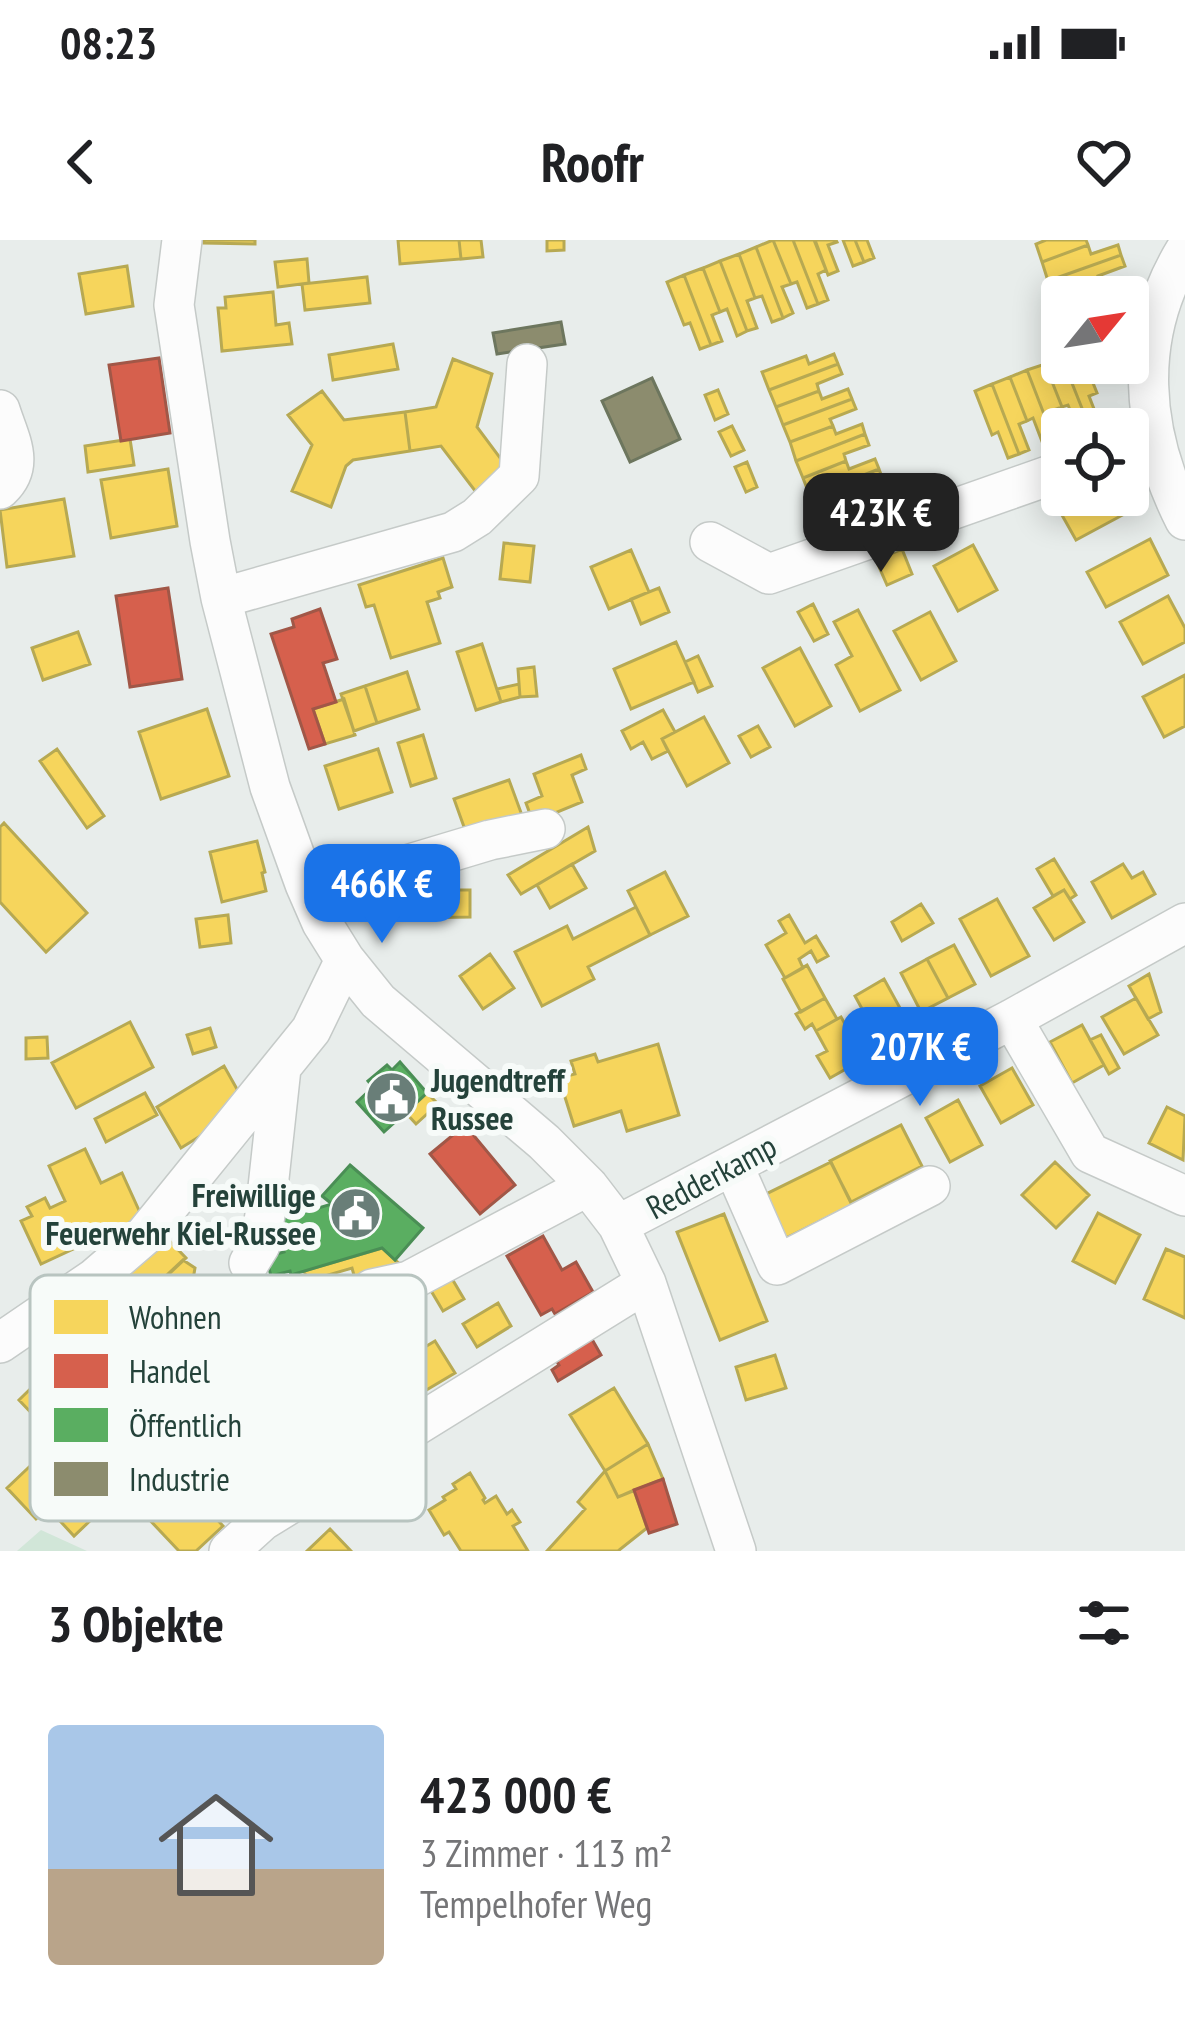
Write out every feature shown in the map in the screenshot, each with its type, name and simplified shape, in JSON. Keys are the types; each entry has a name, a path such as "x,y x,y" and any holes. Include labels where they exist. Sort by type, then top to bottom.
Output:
{"street":[{"path":"182,240 174,304 220,598 270,787 322,923 378,1001 544,1142 588,1186 618,1226 646,1283 736,1551"},
{"path":"1144,408 1155,322 1166,286 1185,251"},
{"path":"220,598 453,532 477,517 519,476 526,364"},
{"path":"0,410 15,458 13,475 0,489"},
{"path":"1149,455 1165,476 1185,520"},
{"path":"710,542 770,574 1041,478"},
{"path":"310,894 490,840 545,829"},
{"name":"Redderkamp","path":"618,1226 1185,923"},
{"path":"98,1275 145,1235 311,1030 345,960"},
{"path":"311,1030 340,1028 378,1001"},
{"path":"1012,1018 1090,1153 1185,1196"},
{"path":"249,1263 260,1245 265,1215 281,1067"},
{"path":"733,1165 777,1265 930,1186"},
{"path":"420,1275 588,1186"},
{"path":"426,1419 646,1283"},
{"path":"0,1343 30,1322"},
{"path":"229,1551 262,1521"}],"green space":[{"path":"41,1530 87,1551 17,1551"}],"building: Wohnen":[{"path":"255,240 255,244 204,243"},
{"path":"398,240 459,240 461,259 400,264"},
{"path":"459,240 481,240 483,257 461,259"},
{"path":"547,240 564,240 564,250 547,251"},
{"path":"773,240 791,284 782,287 793,313 783,318 756,247"},
{"path":"773,240 793,240 818,304 807,308"},
{"path":"793,240 814,240 826,270 818,274 828,300 818,304"},
{"path":"815,240 836,240 828,245 838,271 828,275"},
{"path":"843,240 855,240 864,262 853,266"},
{"path":"855,240 867,240 874,258 864,262"},
{"path":"1086,240 1088,245 1042,262 1036,244"},
{"path":"1088,245 1091,254 1118,245 1121,255 1062,276 1046,276 1042,262"},
{"path":"756,247 783,318 772,322 762,296 755,298 739,254"},
{"path":"739,254 755,298 747,301 757,328 747,331 720,261"},
{"path":"1121,255 1125,266 1098,276 1062,276"},
{"path":"307,259 309,283 278,287 275,262"},
{"path":"720,261 747,331 737,336 727,309 720,312 703,268"},
{"path":"127,266 133,306 86,314 79,274"},
{"path":"703,268 720,312 712,315 722,341 711,345 684,275"},
{"path":"684,275 711,345 700,349 690,323 684,325 667,282"},
{"path":"367,277 370,303 305,310 302,284"},
{"path":"273,292 276,325 289,323 292,344 222,351 218,308 226,308 225,297"},
{"path":"393,344 398,369 333,380 329,355"},
{"path":"834,354 838,364 769,390 762,372 806,356 809,364"},
{"path":"453,359 492,374 477,427 512,474 479,496 441,446 410,451 405,412 436,407"},
{"path":"838,364 842,374 817,384 819,391 776,407 769,390"},
{"path":"1041,365 1041,384 1053,384 1062,407 1042,408 1027,370"},
{"path":"1027,370 1042,408 1041,439 1033,418 1027,421 1010,377"},
{"path":"1010,377 1027,421 1019,424 1029,450 1019,454 992,384"},
{"path":"992,384 1019,454 1008,458 998,432 992,435 975,391"},
{"path":"1053,384 1072,384 1082,408 1062,407"},
{"path":"1072,384 1093,384 1097,393 1089,396 1094,408 1082,408"},
{"path":"848,389 852,399 783,425 776,407 819,391 822,399"},
{"path":"718,390 728,414 715,420 705,395"},
{"path":"322,391 344,420 405,412 410,451 353,460 346,466 331,507 292,491 312,445 288,415"},
{"path":"852,399 856,409 830,419 833,426 790,442 783,425"},
{"path":"862,424 865,434 796,461 790,442 833,426 836,434"},
{"path":"732,426 744,450 731,456 719,432"},
{"path":"865,434 869,445 844,454 846,461 803,478 796,461"},
{"path":"130,439 134,465 88,472 85,446"},
{"path":"875,459 879,469 810,496 803,478 846,461 849,469"},
{"path":"747,462 757,487 746,492 735,467"},
{"path":"168,469 177,526 111,538 101,480"},
{"path":"879,469 883,480 857,490 860,496 816,513 810,496"},
{"path":"64,499 74,556 7,567 0,510"},
{"path":"1062,516 1121,516 1076,540"},
{"path":"1150,539 1168,575 1106,607 1087,572"},
{"path":"504,543 534,546 530,582 500,579"},
{"path":"973,545 997,590 958,611 934,566"},
{"path":"902,549 912,574 887,585 876,560"},
{"path":"631,550 649,592 609,609 591,567"},
{"path":"443,558 452,587 427,602 440,643 391,658 374,605 366,607 359,585"},
{"path":"659,588 669,612 641,624 631,599"},
{"path":"1168,596 1185,628 1185,642 1143,664 1120,622"},
{"path":"813,604 828,634 814,641 798,612"},
{"path":"858,610 900,690 860,711 836,665 852,656 834,622"},
{"path":"930,612 956,661 921,680 894,631"},
{"path":"78,632 90,664 43,680 32,648"},
{"path":"676,642 694,682 631,709 614,669"},
{"path":"482,644 501,702 476,710 457,652"},
{"path":"800,648 831,706 795,726 763,668"},
{"path":"698,656 712,686 698,692 685,662"},
{"path":"534,667 537,696 520,697 518,669"},
{"path":"407,672 419,709 377,723 365,686"},
{"path":"1185,675 1185,726 1164,737 1143,697"},
{"path":"519,684 520,697 501,702 497,689"},
{"path":"365,686 377,723 354,731 341,694"},
{"path":"344,699 355,735 325,744 313,709"},
{"path":"207,709 229,776 161,799 139,732"},
{"path":"663,710 675,732 662,739 668,751 652,759 643,742 631,749 622,731"},
{"path":"704,717 729,763 687,786 662,739"},
{"path":"758,726 770,747 751,757 739,736"},
{"path":"423,735 436,778 411,786 398,743"},
{"path":"57,749 104,816 87,828 40,761"},
{"path":"378,749 392,792 339,809 325,766"},
{"path":"581,755 586,769 572,775 582,802 533,822 526,803 542,796 534,774"},
{"path":"509,780 523,818 468,838 454,799"},
{"path":"4,823 87,913 46,952 0,902 0,827"},
{"path":"588,827 595,851 521,894 508,875"},
{"path":"257,841 266,891 222,902 210,852"},
{"path":"1054,859 1076,895 1070,899 1064,890 1053,896 1037,869"},
{"path":"572,864 586,888 550,908 537,885"},
{"path":"1123,864 1132,878 1143,872 1155,894 1112,918 1092,882"},
{"path":"665,872 688,916 650,935 628,891"},
{"path":"410,880 444,881 444,890 470,890 470,917 410,918"},
{"path":"1064,890 1084,922 1054,940 1034,908"},
{"path":"997,899 1029,956 991,976 960,919"},
{"path":"921,904 933,923 902,941 892,922"},
{"path":"636,907 650,935 588,967 594,979 542,1006 515,952 567,926 573,939"},
{"path":"228,915 231,943 200,947 196,919"},
{"path":"789,915 805,943 816,936 828,956 817,962 811,951 799,959 803,968 785,978 766,945 786,933 779,921"},
{"path":"954,945 975,984 948,998 927,959"},
{"path":"490,954 514,988 483,1009 460,976"},
{"path":"927,959 948,998 921,1012 901,973"},
{"path":"807,965 825,998 801,1012 783,979"},
{"path":"1149,974 1161,1012 1148,1019 1129,986"},
{"path":"884,979 906,1019 877,1036 855,996"},
{"path":"825,998 837,1019 816,1031 812,1024 805,1029 796,1014"},
{"path":"1136,998 1158,1035 1124,1054 1102,1017"},
{"path":"841,1017 860,1061 830,1078 817,1056 827,1051 816,1031"},
{"path":"130,1022 153,1067 76,1108 52,1063"},
{"path":"1082,1025 1104,1065 1072,1083 1050,1042"},
{"path":"210,1028 216,1047 193,1054 187,1035"},
{"path":"1101,1035 1119,1068 1109,1074 1090,1040"},
{"path":"47,1037 48,1058 26,1059 26,1038"},
{"path":"658,1044 679,1115 627,1131 621,1111 574,1126 559,1078 575,1074 571,1061 595,1054 598,1062"},
{"path":"224,1066 247,1107 181,1148 157,1107"},
{"path":"1012,1068 1033,1105 1001,1123 980,1086"},
{"path":"145,1093 157,1115 106,1142 95,1119"},
{"path":"427,1093 438,1104 416,1124 406,1113"},
{"path":"958,1100 982,1145 950,1162 926,1118"},
{"path":"1167,1107 1185,1116 1183,1160 1149,1143"},
{"path":"901,1125 922,1166 851,1202 830,1161"},
{"path":"85,1149 101,1183 122,1173 142,1217 41,1264 21,1221 32,1216 27,1207 45,1198 50,1208 65,1201 49,1166"},
{"path":"831,1162 852,1205 782,1240 760,1197"},
{"path":"1055,1162 1089,1195 1056,1228 1022,1195"},
{"path":"1098,1213 1140,1235 1115,1283 1073,1261"},
{"path":"724,1214 767,1321 720,1340 677,1232"},
{"path":"162,1233 186,1258 168,1275 117,1275"},
{"path":"382,1248 402,1266 369,1275 354,1275 352,1268 328,1275 306,1275 304,1271"},
{"path":"1166,1249 1185,1257 1185,1318 1144,1299"},
{"path":"183,1260 195,1268 194,1275 167,1275"},
{"path":"451,1277 464,1299 443,1311 430,1289"},
{"path":"498,1303 511,1326 477,1347 463,1324"},
{"path":"435,1341 455,1373 426,1390 426,1346"},
{"path":"775,1355 786,1388 746,1400 736,1367"},
{"path":"614,1388 648,1444 605,1471 570,1415"},
{"path":"30,1389 30,1412 19,1400"},
{"path":"648,1444 663,1479 618,1497 605,1471"},
{"path":"30,1466 30,1513 7,1488"},
{"path":"605,1471 618,1497 634,1490 647,1528 618,1551 547,1551 585,1509 578,1502"},
{"path":"470,1473 485,1503 496,1496 507,1514 512,1510 520,1522 513,1526 528,1551 461,1551 449,1532 444,1535 429,1510"},
{"path":"60,1521 90,1521 74,1536"},
{"path":"151,1521 218,1521 223,1526 196,1551 179,1551"},
{"path":"330,1529 351,1551 307,1551"}],"building: Handel":[{"path":"159,358 170,433 121,441 109,365"},
{"path":"168,588 182,679 130,687 116,596"},
{"path":"320,609 337,659 323,663 336,702 313,709 325,744 309,749 271,634 294,627 292,619"},
{"path":"465,1125 515,1185 480,1214 430,1154"},
{"path":"543,1236 562,1270 576,1262 593,1292 555,1314 552,1309 541,1315 507,1256"},
{"path":"589,1334 601,1355 558,1381 552,1370 559,1365 553,1355"},
{"path":"663,1479 677,1524 649,1533 634,1490"}],"building: Öffentlich":[{"name":"Jugendtreff Russee","path":"400,1062 427,1093 384,1132 357,1102 373,1087 368,1081 387,1065 392,1070"},
{"name":"Freiwillige Feuerwehr Kiel-Russee","path":"350,1165 423,1228 395,1260 382,1248 291,1275 290,1271 271,1275 266,1257 284,1252 275,1221 332,1204 322,1196"}],"building: Industrie":[{"path":"561,322 565,344 497,354 493,333"},
{"path":"652,378 680,439 630,462 602,401"}],"place":[{"name":"Jugendtreff Russee","path":"392,1098"},
{"name":"Freiwillige Feuerwehr Kiel-Russee","path":"355,1213"}]}
